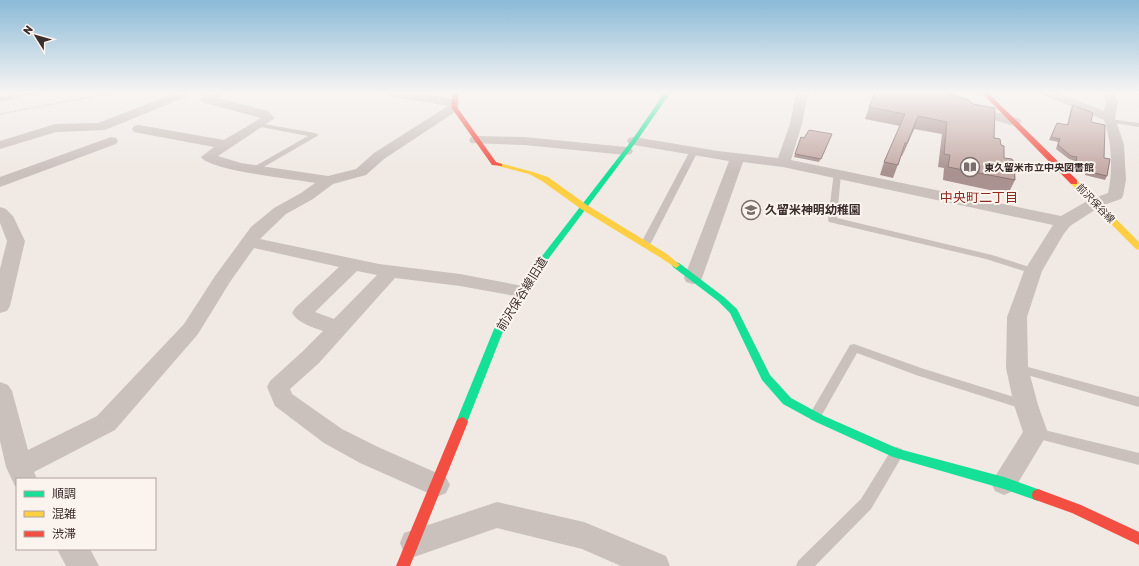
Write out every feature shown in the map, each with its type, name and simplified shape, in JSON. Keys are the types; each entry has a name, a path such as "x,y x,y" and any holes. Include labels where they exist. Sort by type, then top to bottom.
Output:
{"street":[{"path":"0,145 55,128 100,127 122,118"},
{"path":"268,118 208,157 215,161 255,170 328,181"},
{"path":"0,391 22,473 106,423 191,329 222,280 257,231 280,211 307,196 328,181 361,172 385,152 431,118"},
{"path":"464,118 476,140 494,164 531,173 546,179 584,207 646,244 721,299 734,311 766,377 788,401 815,416 897,453 1004,483 1060,502 1106,522 1139,539"},
{"name":"前沢保谷線旧道","path":"408,555 438,484 499,329 521,291 548,252 584,207 649,118"},
{"path":"783,163 797,118"},
{"path":"1002,118 1015,122"},
{"name":"前沢保谷線","path":"1011,118 1139,247"},
{"path":"1004,483 1036,433 1026,405 1017,368 1017,317 1033,271 1055,233 1064,222 1095,202 1115,196 1118,180 1117,145 1109,120 1105,118"},
{"path":"140,129 226,145"},
{"path":"476,140 630,146 694,151 783,163 1064,222"},
{"path":"0,182 111,141"},
{"path":"693,278 737,158"},
{"path":"0,212 7,220 16,241 5,265 0,306"},
{"path":"249,242 391,271 460,280 521,291"},
{"path":"338,328 316,321 302,313 353,264"},
{"path":"391,271 311,357 278,387 283,400 333,436 369,455 438,484"},
{"path":"408,555 497,515 584,536 655,566"},
{"path":"73,550 84,566"}],"lane":[{"path":"1109,120 1139,125"},
{"path":"255,170 315,135 258,125"},
{"path":"646,244 694,151"},
{"path":"837,174 832,220 989,257 1033,271"},
{"path":"815,416 854,348 920,372 1026,405"},
{"path":"1017,368 1139,402"},
{"path":"1036,433 1139,459"},
{"path":"804,566 866,504 897,453"}],"building":[{"path":"903,118 917,118 907,143 905,143 898,165 884,162"},
{"path":"930,118 995,118 994,138 1000,139 1001,145 1004,146 1004,158 1012,159 1014,162 1015,180 948,167 950,155 944,154 947,122"},
{"path":"1070,118 1092,118 1091,122 1105,125 1104,158 1110,159 1107,176 1087,171 1088,165 1076,162 1077,157 1071,156 1058,145 1060,139 1051,137 1057,123 1068,125"},
{"path":"809,130 832,134 821,159 795,154 801,137 804,138"}],"traffic: fast":[{"path":"462,422 499,329 536,269 650,118"},
{"path":"676,265 721,299 734,311 766,377 787,401 820,419 897,453 1004,483 1038,495"}],"traffic: slow":[{"path":"500,165 531,173 545,179 584,207 664,256 676,265"},
{"path":"1074,182 1139,247"}],"traffic: jam":[{"path":"462,118 494,164 500,165"},
{"path":"1010,118 1074,182"},
{"path":"403,566 462,422"},
{"path":"1038,495 1064,504 1114,526 1139,539"}],"place":[{"name":"東久留米市立中央図書館","path":"970,167"},
{"name":"久留米神明幼稚園","path":"751,210"}],"district":[{"name":"中央町二丁目","path":"979,197"}]}
